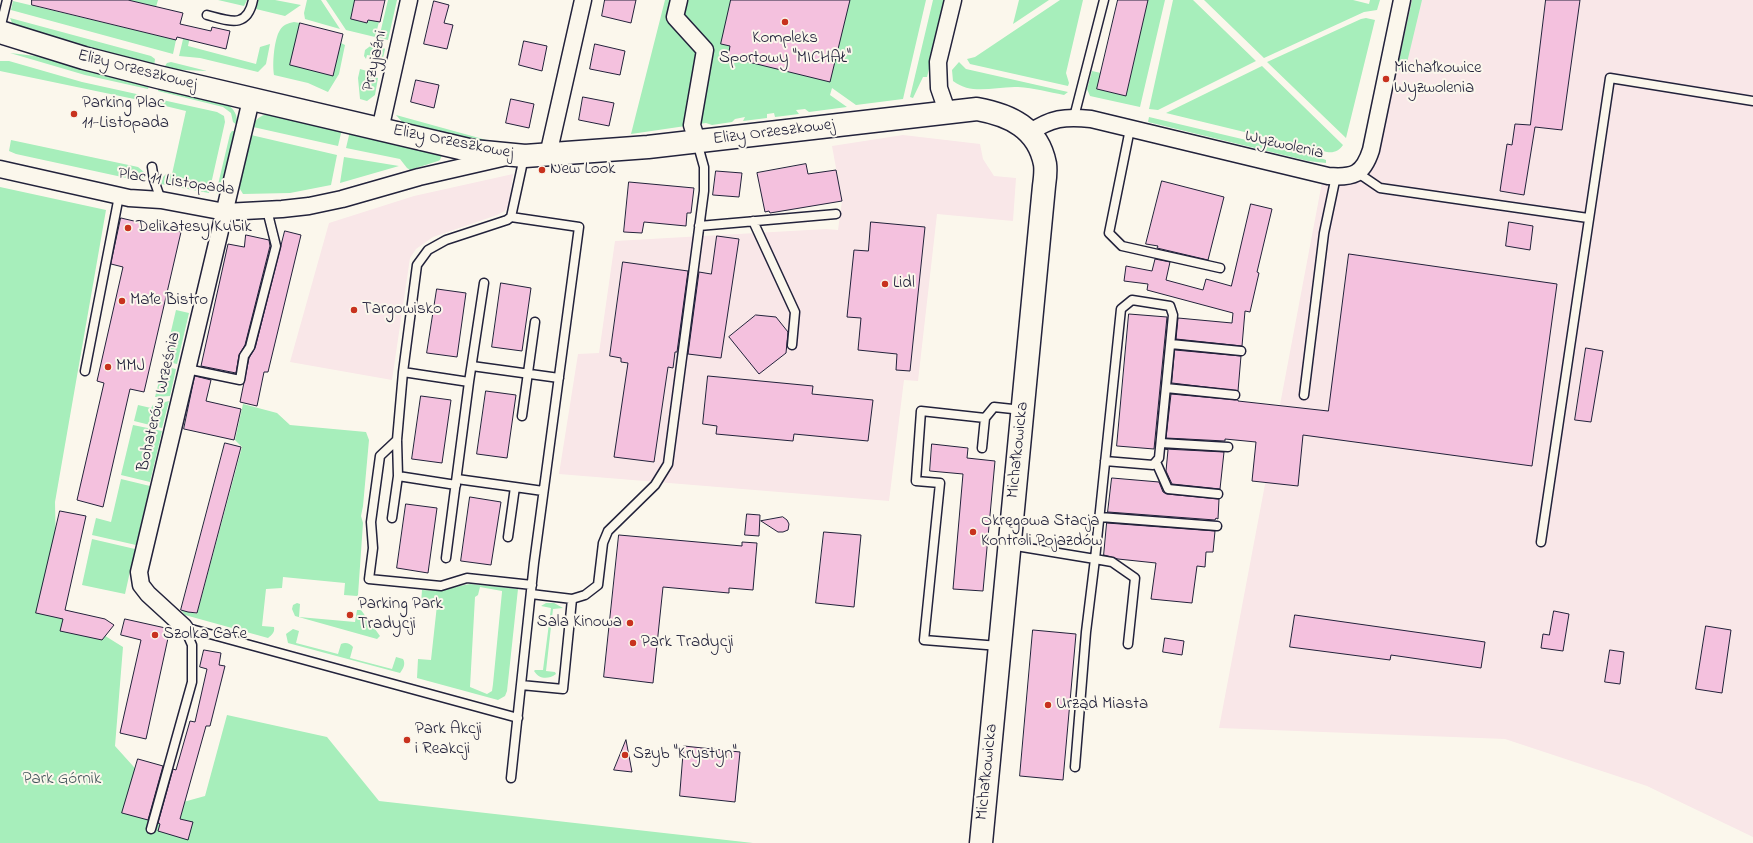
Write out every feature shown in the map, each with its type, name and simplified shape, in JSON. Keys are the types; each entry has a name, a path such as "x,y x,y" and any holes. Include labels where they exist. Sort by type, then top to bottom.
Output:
{"street":[{"name":"Przyjaźni","path":"380,130 409,0"},
{"path":"548,155 582,0"},
{"path":"679,0 675,17 705,50 692,125 697,142"},
{"path":"947,111 937,79 938,62 953,0"},
{"path":"1358,173 1368,159 1371,150 1402,0"},
{"name":"Elizy Orzeszkowej","path":"0,32 84,58 251,100 473,151 518,156 548,155 697,142 947,111 977,109 998,112 1015,120 1029,133"},
{"name":"Bohaterów Września","path":"184,627 148,594 141,585 139,572 251,100"},
{"name":"Wyzwolenia","path":"1029,133 1043,123 1063,117 1074,117 1336,176 1347,177 1358,173"},
{"name":"Michałkowicka","path":"981,843 1045,166 1040,146 1029,133"},
{"name":"Plac 11 Listopada","path":"0,169 129,198 161,200 225,212 309,206 333,201 419,177 518,156"}],"lane":[{"path":"0,28 7,0"},
{"path":"207,15 227,20 240,20 245,18 248,14 253,0"},
{"path":"1074,117 1104,0"},
{"path":"1541,542 1610,78 1753,101"},
{"path":"1130,129 1109,233 1122,246 1220,268"},
{"path":"531,594 572,598 585,595 598,585 603,543 608,531 655,485 668,464 704,191 704,167 697,142"},
{"path":"511,217 518,156"},
{"path":"152,167 154,180 161,200"},
{"path":"1358,173 1380,188 1588,218"},
{"path":"1304,395 1324,232 1336,176"},
{"path":"85,371 120,196"},
{"path":"187,369 240,380 244,356 250,347 276,246 267,210"},
{"path":"699,226 836,214"},
{"path":"392,518 398,476 398,440 403,372 417,265 428,250 446,240 507,220 511,217 579,227 543,491 511,778"},
{"path":"753,221 795,312 792,345"},
{"path":"446,558 469,382 484,283"},
{"path":"1075,767 1086,632 1100,517 1105,461 1121,308 1132,300 1170,306 1173,315 1171,344 1159,458 1153,465 1105,461"},
{"path":"522,416 535,322"},
{"path":"1171,344 1241,351"},
{"path":"472,366 559,378"},
{"path":"403,372 469,382"},
{"path":"1166,388 1235,395"},
{"path":"982,448 985,418 994,407 1022,410"},
{"path":"985,418 922,411 916,481 940,483 924,640 1000,646"},
{"path":"398,440 380,456 370,522 372,548 369,579 441,586 467,578 532,585"},
{"path":"1161,443 1228,447"},
{"path":"1156,462 1168,489 1218,494"},
{"path":"398,476 543,491"},
{"path":"508,537 515,487"},
{"path":"1100,517 1217,526"},
{"path":"1009,545 1112,562 1135,578 1128,644"},
{"path":"521,685 563,689 572,598"},
{"path":"184,627 518,718"},
{"path":"151,829 192,682 192,645 184,627"}],"shaded area":[{"path":"1403,0 1753,0 1753,837 1647,786 1505,739 1219,728 1323,177 1358,175"},
{"path":"903,135 980,144 983,159 994,176 1016,178 1013,221 937,214 918,381 904,380 889,501 559,474 578,354 599,353 615,241 826,229 838,230 842,201 832,146"},
{"name":"Targowisko","path":"513,174 509,204 505,211 433,237 416,249 410,258 392,380 290,362 329,223 414,196"}],"green space":[{"path":"128,0 158,0 156,7"},
{"path":"218,0 247,0 244,6"},
{"path":"258,0 275,0 301,5 285,16 256,9"},
{"path":"307,0 321,0 340,29 305,19 304,13"},
{"path":"326,0 355,0 351,19 367,23 369,20 379,22 375,37 346,30"},
{"path":"388,0 397,0 388,40 379,38"},
{"path":"665,0 926,0 903,99 856,105 832,88 830,95 847,107 809,112 805,109 796,110 799,114 775,117 774,113 767,114 767,118 743,121 745,117 735,119 732,122 712,125 706,123 631,134"},
{"path":"933,0 946,0 927,77 923,77 913,98 910,97"},
{"path":"1019,0 1049,0 1013,24"},
{"path":"1060,0 1083,0 1066,73 1069,83 1068,86 970,64 967,59 975,57"},
{"path":"1148,0 1165,0 1140,107 1090,96 1087,89 1092,71 1101,73 1097,89 1126,96"},
{"path":"1173,0 1193,0 1256,61 1158,110 1149,109"},
{"path":"1204,0 1353,0 1369,4 1370,0 1380,0 1377,10 1364,12 1264,58"},
{"path":"1412,0 1422,0 1405,71 1397,69"},
{"path":"13,1 176,40 173,54 11,10"},
{"path":"10,18 151,56 155,59 154,67 13,25"},
{"path":"1366,18 1375,20 1346,138 1267,62"},
{"path":"294,22 300,23 345,45 339,74 328,92 308,83 274,75 273,65 276,39 281,28"},
{"path":"185,31 191,32 188,46 256,64 260,47 270,44 266,64 258,72 200,58 179,56"},
{"path":"373,44 382,46 385,49 383,58 367,55 366,59 364,56 365,50"},
{"path":"10,53 44,57 149,85 148,89 85,75"},
{"path":"0,61 9,61 82,82 141,95 139,100 0,71"},
{"path":"171,62 207,71 163,69 167,63"},
{"path":"959,62 966,69 1068,92 1064,95 1018,87 984,89 968,88 953,81 952,70"},
{"path":"1262,66 1343,145 1340,149 1334,152 1327,152 1166,113"},
{"path":"360,69 367,71 366,75 378,78 375,95 367,101 360,99 358,78"},
{"path":"159,87 227,104 235,113 237,125 233,122 231,113 223,107 158,91"},
{"path":"158,99 217,112 224,116 225,122 209,193 161,184 163,177 167,173 172,174 186,111 157,104"},
{"path":"268,114 342,129 338,146 253,127 258,118"},
{"path":"396,115 490,141 408,126"},
{"path":"1149,117 1318,157 1326,160 1326,163 1308,161 1148,122"},
{"path":"232,131 235,131 221,194 216,193 230,134"},
{"path":"350,131 443,152 440,160 410,170 400,159 346,148"},
{"path":"251,135 337,155 331,185 290,193 243,194 240,189 240,182"},
{"path":"11,140 138,167 144,172 145,182 16,154 9,151"},
{"path":"344,157 399,166 340,183"},
{"name":"Park Górnik","path":"0,187 106,210 55,502 57,606 123,647 115,746 169,806 205,796 227,715 327,737 379,801 753,843 0,843"},
{"path":"176,310 189,313 177,364 164,361"},
{"path":"163,366 176,369 170,396 155,397"},
{"path":"169,401 162,428 134,421 138,405 151,408 153,405"},
{"path":"243,404 277,413 290,425 366,432 369,440 361,516 363,523 358,595 344,595 345,583 283,577 282,588 266,589 262,626 274,627 273,633 268,638 185,615 181,610 197,614 242,447 235,440"},
{"path":"133,425 162,431 150,482 121,475"},
{"path":"121,479 150,486 136,545 92,535 96,518 111,522"},
{"path":"92,539 135,549 125,594 82,585"},
{"path":"470,584 518,589 507,691 505,696 498,700 417,678 418,659 431,660 437,605 421,603 422,590 440,590","holes":["480,587 502,591 492,691 487,694 470,687 475,597 478,595"]},
{"path":"297,603 300,604 299,617 355,622 357,610 361,610 380,636 377,639 295,616 292,609 293,605"},
{"path":"546,603 554,603 563,608 553,609 546,671 555,672 556,674 544,678 538,676 534,671 543,670 551,608 541,606"},
{"path":"293,629 299,631 296,643 338,654 341,644 347,643 353,647 350,658 392,669 396,657 403,659 404,666 400,673 288,643 286,634"}],"building":[{"path":"32,0 128,0 183,13 180,24 211,31 212,27 230,31 226,49 177,37 176,40 32,5"},
{"path":"355,0 385,0 380,22 368,20 367,23 351,19"},
{"path":"605,0 636,0 631,23 602,16"},
{"name":"Kompleks Sportowy \"MICHAŁ\"","path":"731,0 850,0 830,82 728,57 730,46 721,44"},
{"path":"1118,0 1148,0 1126,96 1097,89"},
{"path":"1546,0 1580,0 1562,130 1535,127 1524,195 1500,191 1507,144 1512,145 1515,124 1530,125"},
{"path":"434,1 449,5 444,23 453,25 447,49 424,44"},
{"path":"300,23 343,34 333,76 290,65"},
{"path":"524,41 547,46 542,71 519,65"},
{"path":"595,44 625,51 620,75 590,69"},
{"path":"416,80 439,85 434,108 411,102"},
{"path":"583,97 614,103 609,126 579,120"},
{"path":"511,99 534,104 529,128 506,123"},
{"path":"806,164 808,174 836,170 842,201 770,213 769,211 765,212 757,173"},
{"path":"716,171 742,173 739,197 713,195"},
{"path":"1162,181 1224,197 1208,260 1146,244"},
{"path":"629,182 694,188 691,213 687,213 686,226 644,222 642,233 624,232"},
{"path":"1251,204 1272,209 1257,272 1259,273 1250,312 1245,311 1242,346 1176,339 1178,318 1232,323 1233,313 1147,290 1148,284 1124,281 1126,266 1152,271 1155,259 1170,262 1166,280 1203,290 1206,279 1231,286"},
{"path":"121,218 181,232 144,392 130,389 103,507 77,500 104,383 97,381 123,267 111,264"},
{"name":"Lidl","path":"871,222 925,227 910,371 896,370 897,354 858,350 861,318 847,317 854,250 868,251"},
{"path":"1509,222 1533,226 1530,250 1506,246"},
{"path":"285,231 301,235 268,372 264,372 257,406 240,402 249,358 255,348"},
{"path":"246,235 269,240 270,246 245,345 239,355 236,373 201,366 228,244 244,247"},
{"path":"717,236 739,239 721,358 688,354 699,272 711,274"},
{"path":"1349,254 1557,284 1532,466 1303,435 1298,486 1252,481 1256,442 1225,439 1225,441 1166,438 1171,394 1238,400 1328,411"},
{"path":"623,262 688,271 677,352 675,352 673,368 668,367 654,462 614,457 628,363 621,362 621,358 610,356"},
{"path":"501,283 531,288 522,351 492,347"},
{"path":"437,289 466,293 457,357 427,353"},
{"path":"1129,314 1167,317 1154,449 1117,446"},
{"path":"756,315 776,317 788,332 786,353 759,374 729,337"},
{"path":"1586,348 1603,351 1591,422 1575,420"},
{"path":"1175,350 1241,356 1238,391 1172,383"},
{"path":"195,376 211,380 206,401 241,409 234,440 184,429"},
{"path":"708,376 813,386 812,394 873,400 868,441 794,434 793,441 716,434 717,426 703,424"},
{"path":"486,391 516,395 507,458 477,454"},
{"path":"421,396 451,400 442,463 412,459"},
{"path":"225,443 241,447 197,613 188,612 181,610"},
{"name":"Okręgowa Stacja Kontroli Pojazdów","path":"932,444 968,448 967,458 995,461 983,591 953,589 963,474 930,471"},
{"path":"1165,449 1224,452 1220,489 1172,484 1166,471 1168,450"},
{"path":"1112,478 1159,482 1163,492 1167,494 1219,499 1218,519 1108,512"},
{"path":"470,497 501,502 491,565 461,561"},
{"path":"406,504 437,508 428,573 397,568"},
{"path":"60,511 86,516 65,610 105,619 114,625 102,640 60,631 63,619 36,613"},
{"path":"747,514 760,515 759,536 745,535"},
{"path":"783,517 789,524 788,530 783,532 778,532 761,521"},
{"path":"1107,523 1215,531 1213,552 1206,552 1205,567 1197,566 1192,603 1151,599 1156,563 1118,559 1104,555"},
{"path":"824,532 861,535 854,607 816,603"},
{"path":"619,535 742,546 742,542 757,543 753,590 729,588 729,593 663,587 653,683 604,677"},
{"path":"1554,611 1569,614 1563,651 1541,648 1543,634 1549,635"},
{"path":"1295,615 1485,642 1481,668 1391,655 1390,660 1290,647"},
{"path":"125,619 170,629 146,739 120,733 141,640 121,635"},
{"path":"1706,626 1731,630 1722,693 1696,689"},
{"name":"Urząd Miasta","path":"1033,630 1076,634 1063,780 1020,776"},
{"path":"1165,638 1184,641 1182,655 1163,652"},
{"path":"204,650 221,653 219,665 225,666 210,726 206,726 180,819 193,822 188,840 158,831 160,824 158,823 173,769 176,770 190,721 195,722 207,669 200,667"},
{"path":"1610,650 1624,652 1620,684 1605,682"},
{"name":"Szyb \"Krystyn\"","path":"626,740 632,772 614,770"},
{"path":"684,746 740,752 735,802 680,796"},
{"path":"138,759 163,766 148,820 122,813"}],"place":[{"name":"Kompleks Sportowy \"MICHAŁ\"","path":"785,22"},
{"name":"Michałkowice Wyzwolenia","path":"1386,79"},
{"name":"Parking Plac 11-Listopada","path":"74,114"},
{"name":"New Look","path":"542,170"},
{"name":"Delikatesy Kubik","path":"128,228"},
{"name":"Lidl","path":"885,284"},
{"name":"Małe Bistro","path":"122,301"},
{"name":"Targowisko","path":"354,310"},
{"name":"MMJ","path":"108,367"},
{"name":"Okręgowa Stacja Kontroli Pojazdów","path":"973,532"},
{"name":"Parking Park Tradycji","path":"350,615"},
{"name":"Sala Kinowa","path":"630,623"},
{"name":"Szolka Cafe","path":"155,635"},
{"name":"Park Tradycji","path":"633,643"},
{"name":"Urząd Miasta","path":"1048,705"},
{"name":"Park Akcji i Reakcji","path":"407,740"},
{"name":"Szyb \"Krystyn\"","path":"625,755"}]}
